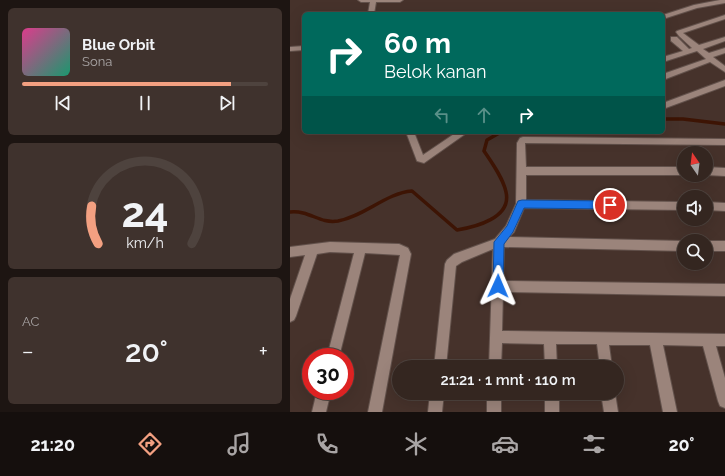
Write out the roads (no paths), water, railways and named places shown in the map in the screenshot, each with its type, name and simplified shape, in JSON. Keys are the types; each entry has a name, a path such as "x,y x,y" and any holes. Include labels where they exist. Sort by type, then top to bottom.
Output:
{"street":[{"path":"361,0 400,0"},
{"path":"371,12 373,1"},
{"path":"665,16 696,6 725,1"},
{"path":"725,17 679,32 680,35 699,48 725,70"},
{"path":"674,39 688,52"},
{"path":"665,59 725,39"},
{"path":"290,49 302,48"},
{"path":"665,76 725,50"},
{"path":"665,105 725,83"},
{"path":"411,134 417,154 420,158 424,159 454,135"},
{"path":"495,360 499,242 510,229 522,204 521,143 523,140 725,142"},
{"path":"521,171 677,171"},
{"path":"713,171 725,172"},
{"path":"522,204 677,206"},
{"path":"713,206 725,206"},
{"path":"441,360 451,264 458,258 499,242 677,246"},
{"path":"713,246 725,246"},
{"path":"290,252 330,247 399,249 404,251 406,254 375,412"},
{"path":"290,316 313,248"},
{"path":"335,348 361,248"},
{"path":"498,286 725,290"},
{"path":"496,337 725,340"},
{"path":"550,337 551,360"},
{"path":"602,338 605,360"},
{"path":"655,338 670,412"},
{"path":"708,340 725,401"},
{"path":"318,412 321,400"},
{"path":"435,412 436,400"},
{"path":"494,400 494,412"},
{"path":"552,400 552,412"},
{"path":"609,400 611,412"}],"waterway":[{"path":"665,119 683,119 725,124"},
{"path":"290,212 303,213 325,221 338,221 357,214 393,196 412,191 457,230 482,224 498,215 506,201 506,192 502,181 484,151 487,140 498,134"}]}
